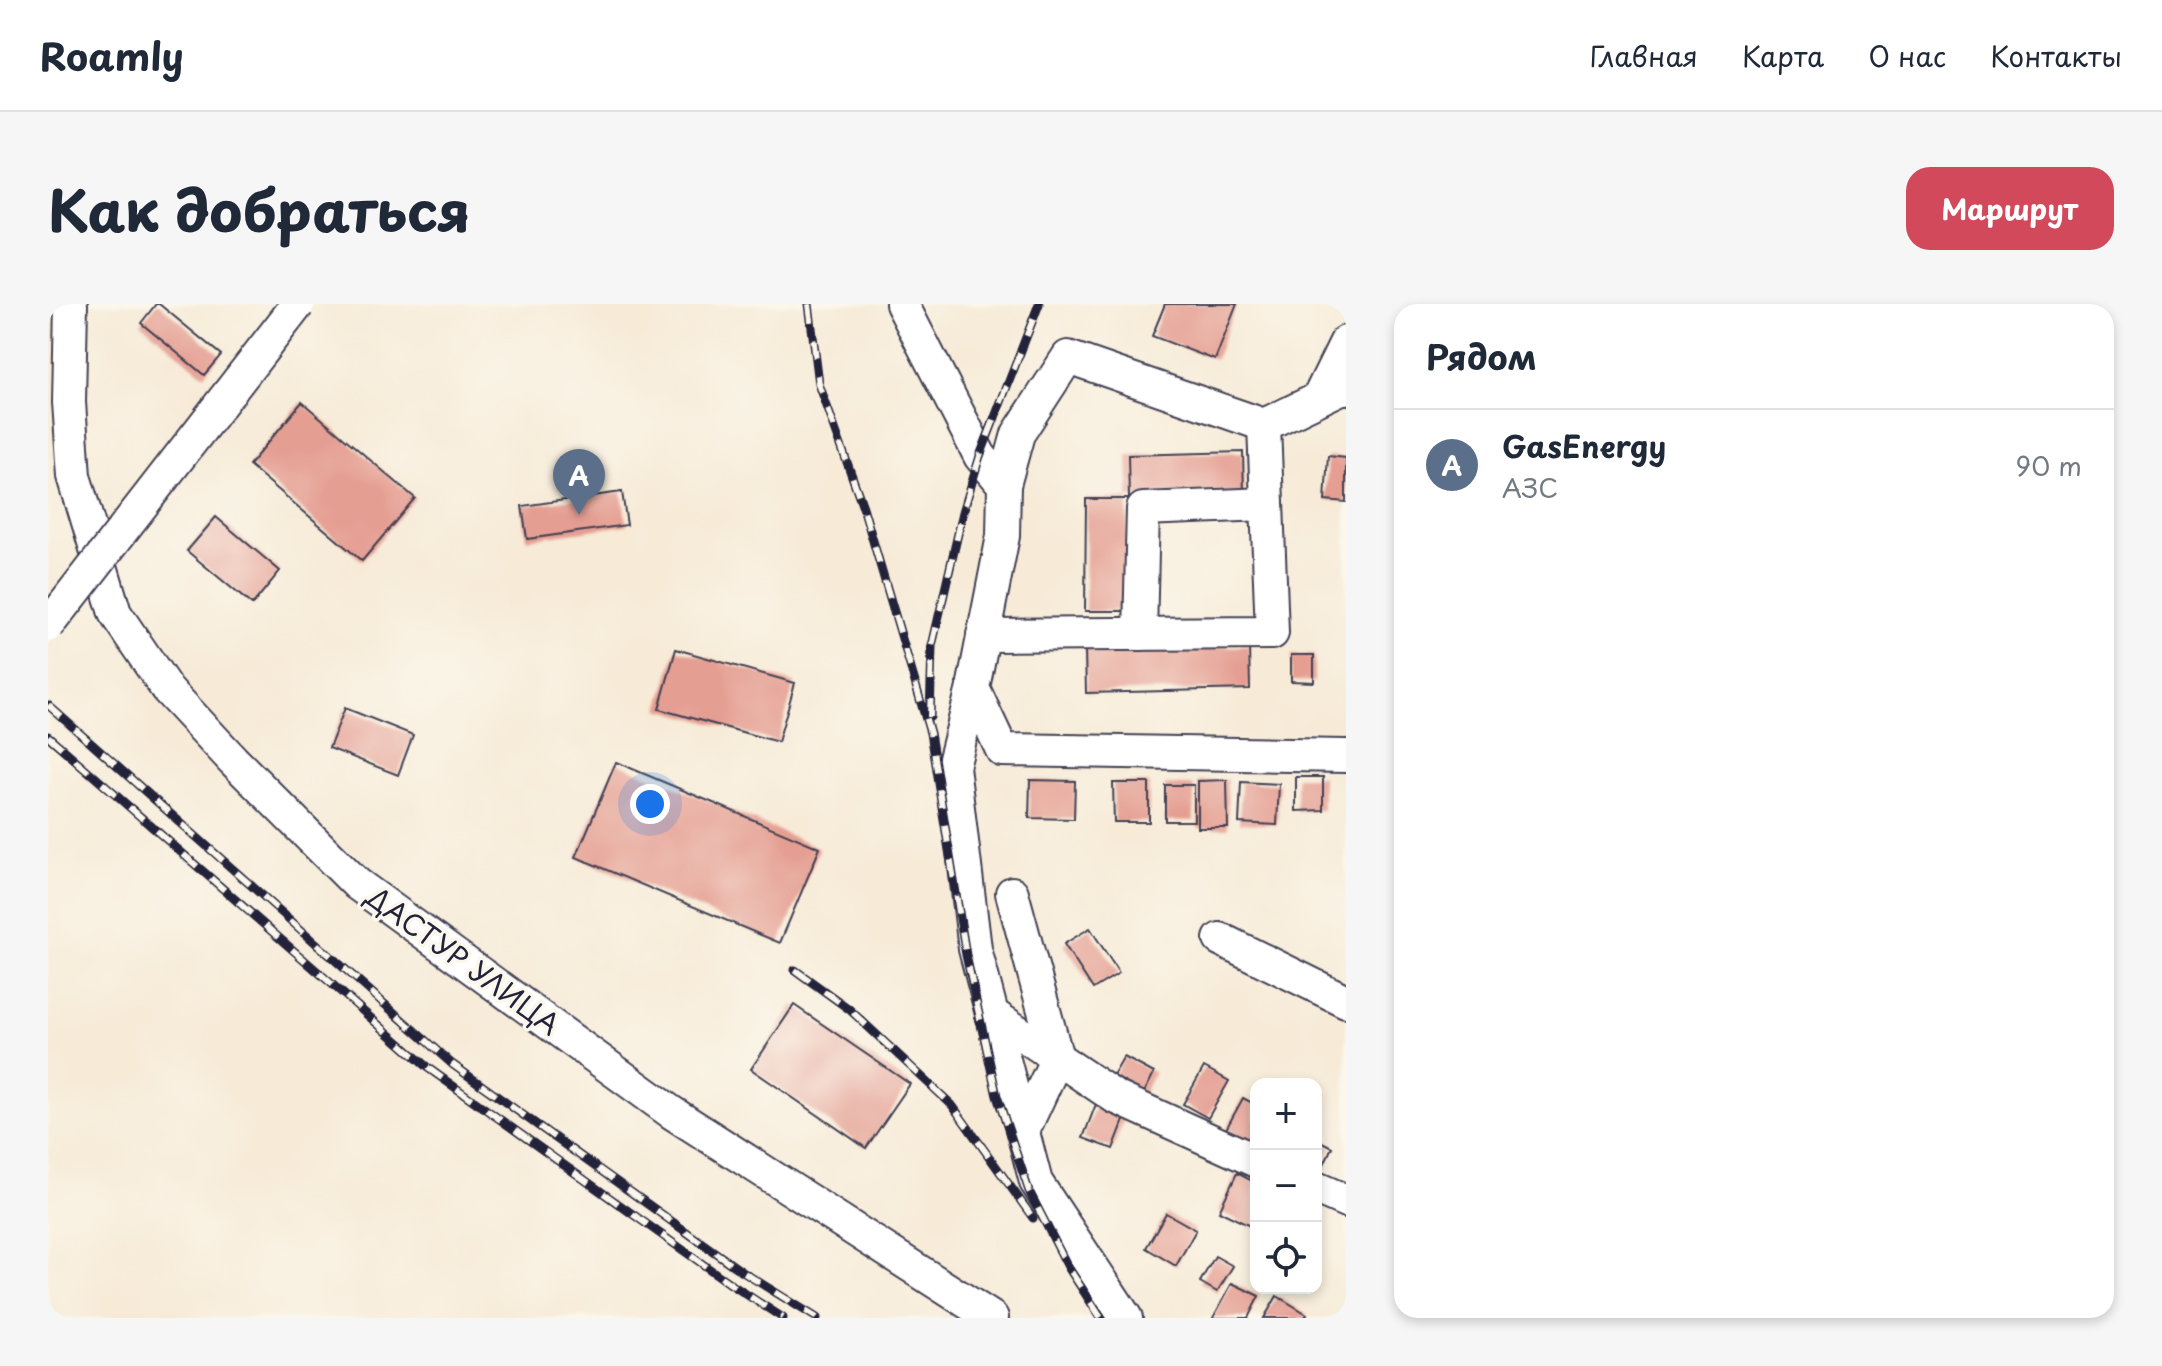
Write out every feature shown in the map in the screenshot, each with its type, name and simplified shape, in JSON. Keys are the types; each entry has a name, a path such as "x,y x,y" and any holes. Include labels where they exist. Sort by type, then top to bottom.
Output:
{"street":[{"name":"ДАСТУР УЛИЦА","path":"71,304 69,402 74,476 115,613 166,688 357,884 671,1112 992,1318"},
{"path":"48,626 298,304"},
{"path":"902,304 980,456 1004,485"},
{"path":"1126,1318 1036,1182 975,949 953,767 973,688 1003,536 1004,485 1018,434 1068,357 1264,425 1332,393 1346,342"},
{"path":"983,635 1272,633 1264,425"},
{"path":"1140,634 1143,509 1267,504"},
{"path":"973,688 1002,750"},
{"path":"953,767 1002,750 1346,756"},
{"path":"1012,893 1057,1058 1023,1131"},
{"path":"1220,939 1346,1001"},
{"path":"992,1014 1115,1097 1250,1158"},
{"path":"1322,1191 1346,1201"}],"building":[{"path":"156,304 221,355 204,375 141,323"},
{"path":"1165,304 1237,304 1215,360 1152,336"},
{"path":"302,402 415,498 362,561 249,465"},
{"path":"1243,452 1244,495 1129,498 1128,455"},
{"path":"1328,456 1346,458 1346,502 1325,500"},
{"path":"622,492 627,525 527,539 522,506"},
{"path":"1086,499 1128,499 1127,611 1085,611"},
{"path":"216,517 280,571 252,605 187,551"},
{"path":"1249,646 1250,689 1086,693 1085,649"},
{"path":"676,649 795,683 778,742 659,709"},
{"path":"1291,655 1314,655 1314,682 1291,681"},
{"path":"345,708 413,735 398,775 329,748"},
{"path":"616,762 820,848 780,943 576,857"},
{"path":"1296,777 1323,777 1323,810 1296,811"},
{"path":"1030,780 1075,781 1074,819 1029,818"},
{"path":"1227,780 1228,828 1198,828 1198,781"},
{"path":"1241,782 1279,784 1277,825 1239,823"},
{"path":"1113,783 1149,783 1149,822 1114,822"},
{"path":"1165,785 1194,785 1194,821 1165,821"},
{"path":"1090,928 1119,973 1093,989 1064,944"},
{"path":"794,1005 910,1084 866,1148 751,1069"},
{"path":"1124,1057 1154,1073 1144,1093 1113,1076"},
{"path":"1204,1067 1229,1081 1208,1118 1183,1104"},
{"path":"1243,1098 1250,1102 1250,1143 1226,1129"},
{"path":"1096,1104 1126,1115 1113,1149 1083,1138"},
{"path":"1322,1142 1332,1147 1322,1169"},
{"path":"1237,1173 1250,1180 1250,1226 1219,1211"},
{"path":"1166,1213 1196,1230 1176,1266 1146,1248"},
{"path":"1215,1256 1233,1266 1217,1292 1200,1282"},
{"path":"1232,1283 1259,1296 1248,1318 1213,1318"},
{"path":"1277,1296 1307,1314 1304,1318 1264,1318"}],"railway":[{"path":"809,304 819,384 863,507 930,733 966,955 997,1096 1029,1191 1068,1267 1101,1318"},
{"path":"930,717 932,646 963,512 980,456 1039,304"},
{"path":"48,705 452,1064 741,1271 817,1318"},
{"path":"48,736 428,1068 783,1318"},
{"path":"795,970 849,1009 952,1105 1033,1218"}],"place":[{"name":"GasEnergy","path":"579,515"}]}
